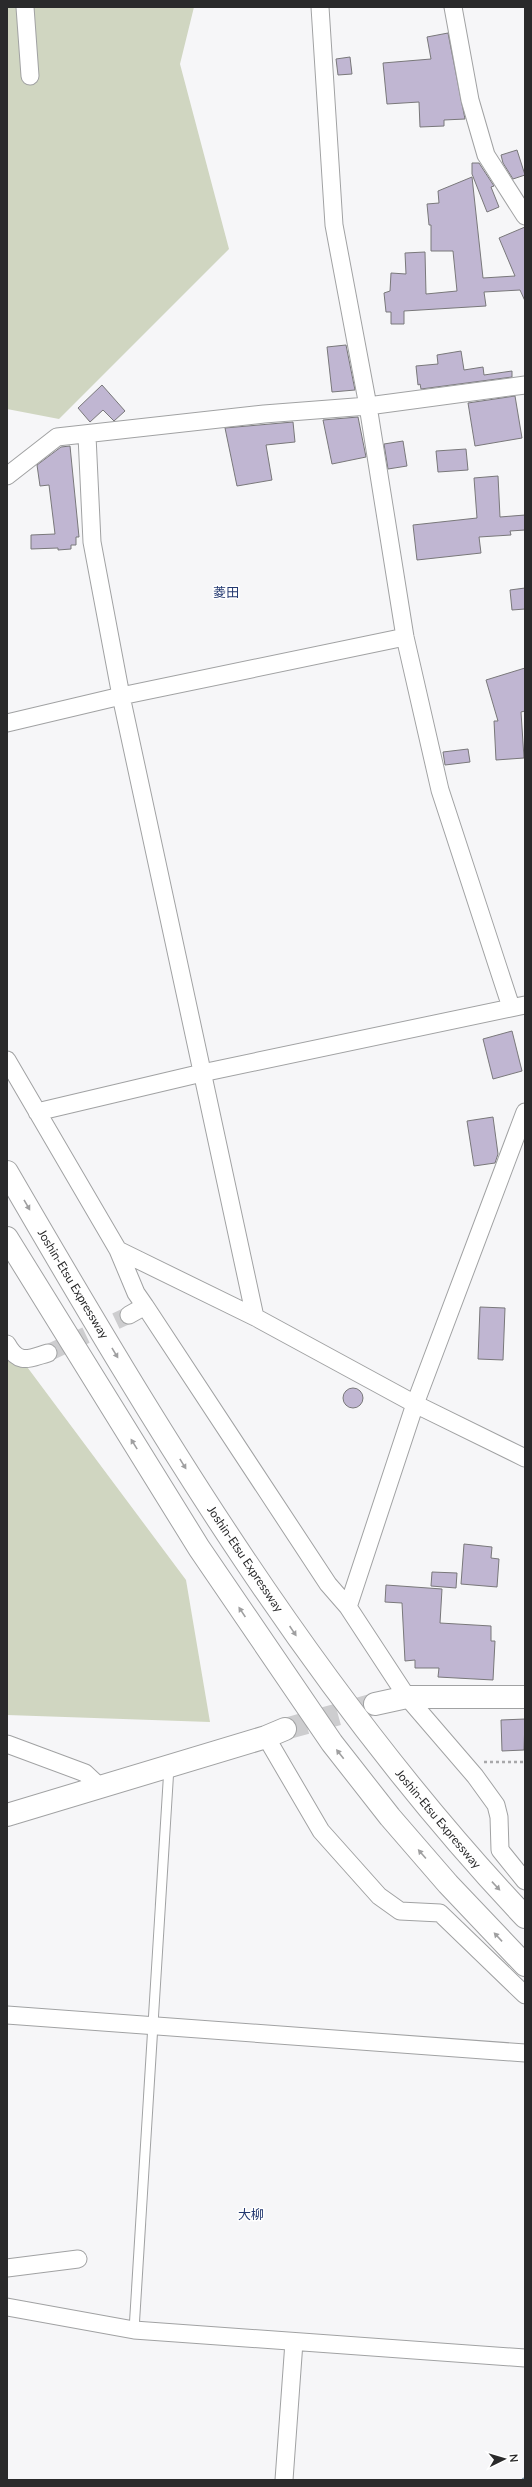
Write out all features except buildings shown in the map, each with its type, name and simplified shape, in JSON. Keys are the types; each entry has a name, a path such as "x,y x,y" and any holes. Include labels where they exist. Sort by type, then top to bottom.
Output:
{"main road":[{"name":"Joshin-Etsu Expressway","path":"7,1172 137,1390 225,1532 361,1725 469,1857 525,1917"},
{"path":"7,1238 199,1548 271,1657 332,1743 448,1884 525,1965"},
{"path":"375,1704 407,1697 525,1697"},
{"path":"7,1815 275,1733"}],"street":[{"path":"25,7 30,76"},
{"path":"37,1112 202,1073 518,1006 440,790 405,638 368,406 334,225 320,7"},
{"path":"453,7 470,100 486,155 525,216"},
{"path":"7,476 57,437 87,436 264,414 368,406 525,385"},
{"path":"87,436 92,542 121,696 255,1317"},
{"path":"7,723 121,696 405,638"},
{"path":"7,1060 118,1250 136,1292 145,1306 328,1584 348,1607 407,1697 496,1805 499,1818 500,1850 525,1881"},
{"path":"348,1607 415,1404 525,1112"},
{"path":"118,1250 255,1317 415,1404 525,1458"},
{"path":"129,1315 145,1306"},
{"path":"7,1344 10,1350 23,1359 35,1358 48,1353"},
{"path":"275,1733 321,1831 380,1896 400,1910 440,1913 525,1995"},
{"path":"7,1744 85,1773 100,1787"},
{"path":"7,2015 525,2054"},
{"path":"7,2268 78,2259"},
{"path":"7,2307 134,2330 525,2358"},
{"path":"284,2480 294,2342"}],"lane":[{"path":"134,2330 170,1766"}],"path":[{"path":"462,1762 525,1762"}],"green space":[{"path":"7,7 194,7 180,64 229,249 59,419 7,409"},
{"path":"7,1340 186,1580 210,1722 7,1715"}],"tunnel":[{"path":"48,1353 129,1315"},
{"path":"285,1729 375,1704"}],"district":[{"name":"菱田","path":"226,592"},
{"name":"大柳","path":"251,2214"}]}
